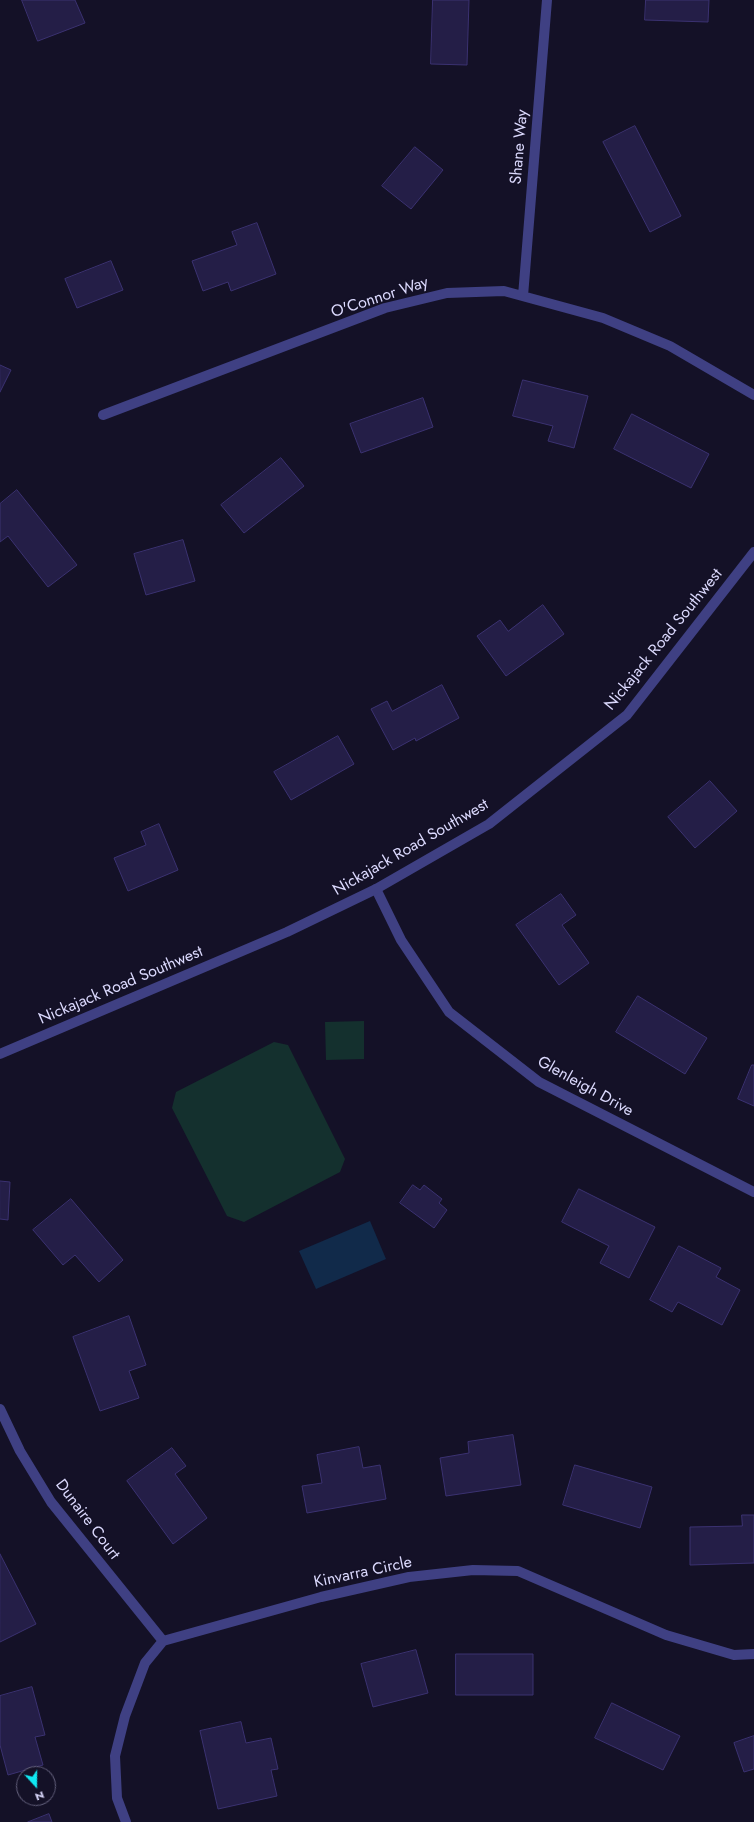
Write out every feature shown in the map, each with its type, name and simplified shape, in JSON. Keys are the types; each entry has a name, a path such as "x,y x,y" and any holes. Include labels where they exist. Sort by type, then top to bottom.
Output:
{"street":[{"name":"Shane Way","path":"523,296 547,0"},
{"name":"O'Connor Way","path":"103,415 385,308 447,293 504,291 603,318 670,346 754,395"},
{"name":"Nickajack Road Southwest","path":"0,1054 287,932 376,888 489,824 627,715 754,552"},
{"name":"Glenleigh Drive","path":"376,888 401,940 449,1012 539,1082 754,1192"},
{"name":"Dunaire Court","path":"0,1409 20,1451 52,1502 162,1641"},
{"name":"Kinvarra Circle","path":"162,1641 321,1597 409,1577 473,1570 518,1571 666,1635 734,1655 754,1654"},
{"path":"126,1822 117,1798 115,1756 125,1716 144,1663 162,1641"}],"green space":[{"path":"364,1021 364,1059 326,1060 325,1022"},
{"path":"274,1042 288,1045 345,1159 340,1172 244,1222 227,1216 172,1108 176,1092"}],"water":[{"path":"370,1221 386,1259 316,1289 299,1251"}],"building":[{"path":"22,0 75,0 85,23 38,41"},
{"path":"433,0 469,0 467,65 431,64"},
{"path":"646,0 709,0 708,22 645,20"},
{"path":"635,126 681,216 650,232 603,142"},
{"path":"415,147 443,170 411,209 382,186"},
{"path":"257,223 276,274 231,291 228,282 203,291 192,261 237,245 232,232"},
{"path":"111,261 123,290 77,308 65,279"},
{"path":"0,365 11,370 0,392"},
{"path":"523,380 588,396 574,448 548,441 553,426 513,416"},
{"path":"423,398 433,427 361,453 350,424"},
{"path":"632,414 709,454 691,488 614,449"},
{"path":"281,458 304,486 244,533 221,505"},
{"path":"17,490 77,565 48,587 8,536 0,542 0,504"},
{"path":"183,540 195,581 146,595 134,554"},
{"path":"543,605 564,634 506,676 477,636 500,620 508,631"},
{"path":"442,685 459,718 416,741 415,738 393,750 371,709 387,701 392,711"},
{"path":"338,736 354,764 291,800 274,772"},
{"path":"710,781 737,811 695,848 668,817"},
{"path":"159,824 178,870 128,891 114,858 146,845 141,832"},
{"path":"561,894 576,915 562,925 589,963 559,985 516,925"},
{"path":"638,996 707,1038 685,1074 616,1032"},
{"path":"752,1065 754,1065 754,1106 738,1099"},
{"path":"0,1181 10,1182 8,1220 0,1219"},
{"path":"413,1185 420,1190 424,1185 442,1199 439,1203 447,1210 434,1228 400,1203"},
{"path":"579,1189 655,1227 629,1278 600,1263 609,1246 562,1222"},
{"path":"71,1199 123,1260 99,1282 75,1255 63,1265 33,1230"},
{"path":"679,1246 721,1268 716,1277 740,1290 722,1325 678,1302 672,1312 650,1300"},
{"path":"129,1316 146,1365 129,1371 139,1398 100,1411 73,1337"},
{"path":"513,1435 521,1485 446,1496 440,1458 469,1453 468,1442"},
{"path":"359,1447 363,1468 380,1465 386,1499 307,1513 302,1486 322,1483 317,1455"},
{"path":"172,1448 186,1466 175,1474 207,1518 173,1544 127,1481"},
{"path":"575,1465 652,1487 640,1528 563,1505"},
{"path":"742,1515 754,1515 754,1563 690,1565 690,1527 742,1526"},
{"path":"0,1554 36,1624 0,1642"},
{"path":"416,1650 428,1693 373,1707 361,1664"},
{"path":"456,1654 533,1654 533,1695 456,1695"},
{"path":"32,1687 45,1735 35,1737 43,1765 16,1766 16,1773 8,1775 0,1745 0,1696"},
{"path":"612,1703 680,1736 663,1770 595,1738"},
{"path":"241,1722 246,1743 271,1738 278,1769 271,1770 277,1796 218,1809 200,1731"},
{"path":"754,1736 754,1769 744,1772 734,1743"},
{"path":"49,1814 52,1822 28,1822"}]}
